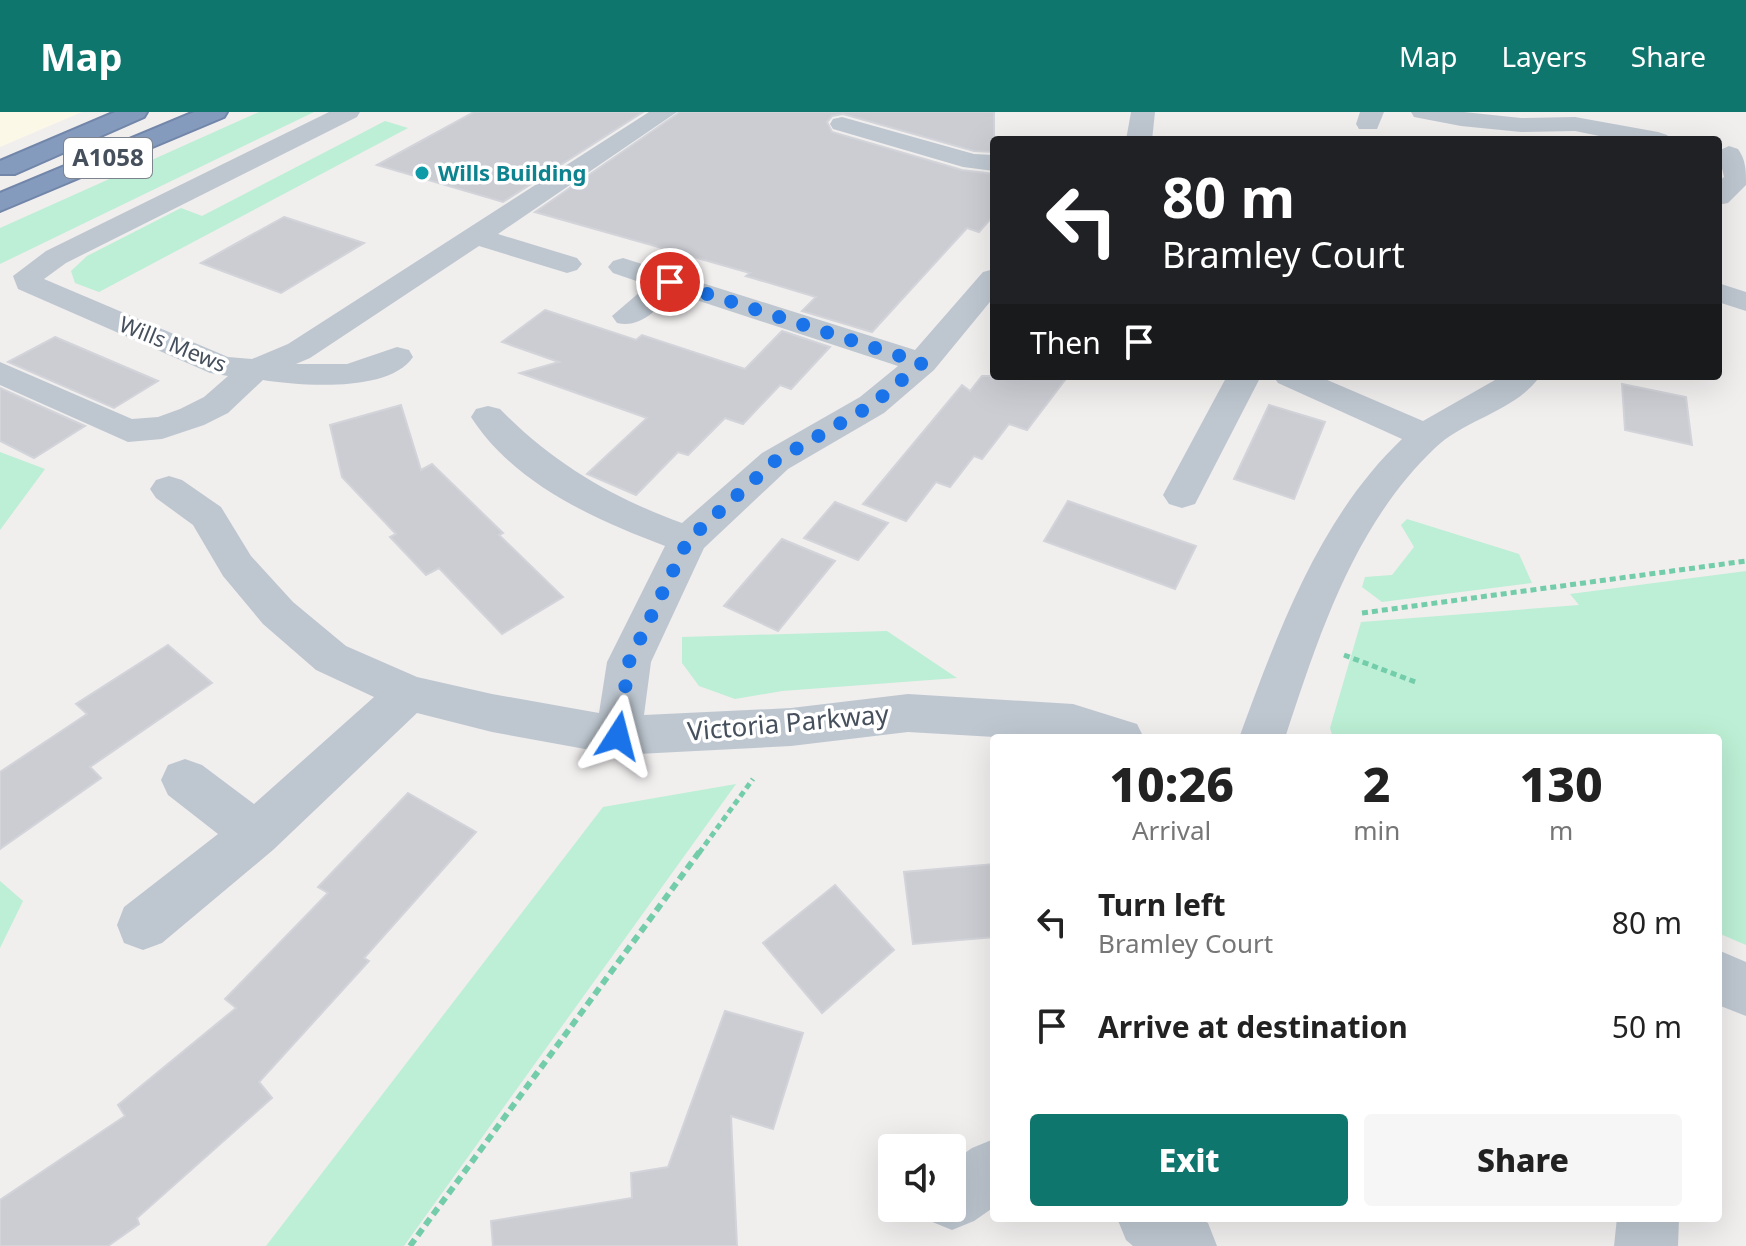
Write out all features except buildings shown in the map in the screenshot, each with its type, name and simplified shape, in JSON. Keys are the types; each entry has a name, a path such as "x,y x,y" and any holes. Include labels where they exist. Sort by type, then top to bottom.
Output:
{"highway":[{"name":"A1058","path":"0,170 135,112"},
{"name":"A1058","path":"0,202 197,112"},
{"name":"A1058","path":"0,202 215,112"}],"street":[{"name":"Wills Mews","path":"348,112 56,257 28,276 29,283 222,366 256,369 299,351 665,112"},
{"path":"1140,136 1143,112"},
{"path":"1423,112 1521,125 1575,124 1637,136"},
{"path":"842,124 885,134 972,162 990,163"},
{"path":"863,150 885,134"},
{"path":"1722,193 1738,178 1731,154"},
{"path":"475,236 567,264"},
{"path":"623,267 922,363"},
{"path":"628,316 670,282"},
{"path":"618,736 629,662 688,540 775,461 872,405 922,363 990,283"},
{"path":"1722,293 1746,302"},
{"path":"0,372 128,431 162,428 192,417 216,405 256,369 304,377 379,368 397,357"},
{"path":"1182,495 1242,380"},
{"path":"1299,380 1426,436"},
{"path":"1263,734 1301,629 1369,497 1426,436 1519,380"},
{"path":"488,417 520,453 566,486 620,516 688,540"},
{"name":"Victoria Parkway","path":"169,489 207,516 237,566 278,613 331,658 409,693 492,713 618,736 791,727 908,713 1073,723 1108,734"},
{"path":"143,925 256,834 409,693"},
{"path":"185,780 256,834"},
{"path":"1722,979 1746,989"},
{"path":"966,1189 990,1173"},
{"path":"1153,1222 1185,1246"},
{"path":"1646,1246 1648,1222"}],"path":[{"path":"1301,629 1746,561"},
{"path":"1301,629 1418,683"},
{"path":"410,1246 791,727"}],"shaded area":[{"path":"0,112 82,112 0,147"}],"green space":[{"path":"259,112 314,112 0,264 0,228"},
{"path":"385,121 408,128 99,292 75,283 71,271 87,256 181,208 202,216"},
{"path":"0,452 45,469 0,530"},
{"path":"1407,519 1519,554 1532,583 1382,602 1362,587 1365,577 1392,575 1414,547 1401,525"},
{"path":"1746,571 1746,945 1722,935 1722,734 1332,734 1330,728 1361,622 1579,605 1570,594"},
{"path":"887,631 957,678 782,691 735,699 699,686 682,663 682,637"},
{"path":"736,784 404,1246 266,1246 603,807"},
{"path":"0,881 23,901 0,948"}],"place":[{"name":"Wills Building","path":"422,173"}],"route":[{"path":"618,736 629,662 688,540 775,461 872,405 922,363 670,282"}]}
